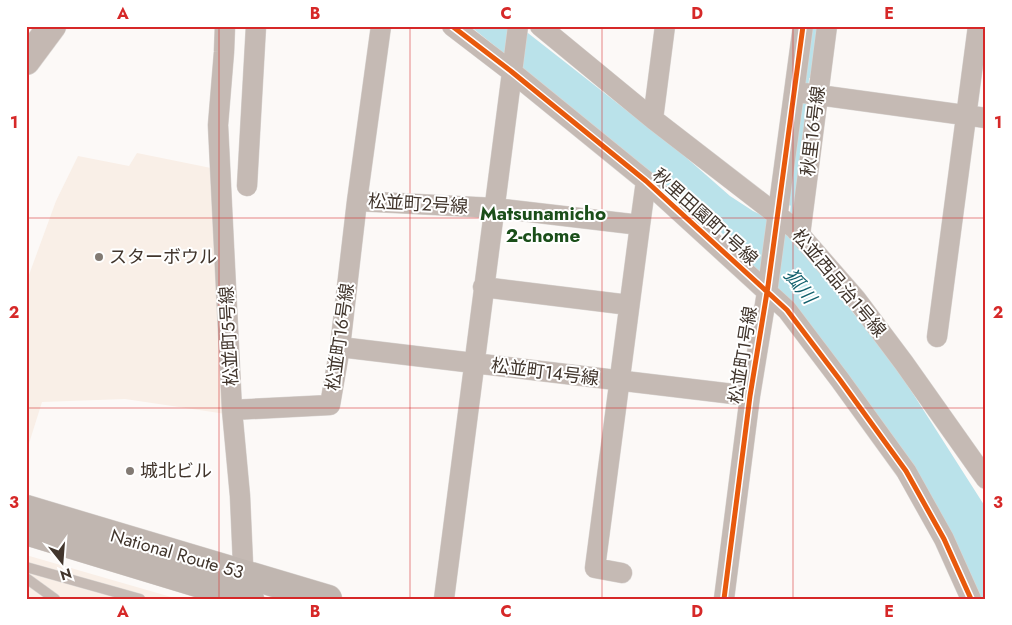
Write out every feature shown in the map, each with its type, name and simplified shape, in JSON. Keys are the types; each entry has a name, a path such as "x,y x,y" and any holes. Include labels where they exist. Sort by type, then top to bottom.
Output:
{"highway":[{"name":"National Route 53","path":"26,509 246,591"},
{"name":"National Route 53","path":"26,531 246,591 328,599"}],"main road":[{"path":"26,60 52,26"}],"street":[{"name":"松並町5号線","path":"225,26 218,125 232,410 246,591"},
{"path":"247,186 256,26"},
{"name":"松並町2号線","path":"381,26 357,201 495,208 640,225"},
{"name":"秋里田園町1号線","path":"452,26 512,68 646,181 768,289 787,310 906,471 944,539 972,599"},
{"path":"444,599 518,26"},
{"name":"松並西品治1号線","path":"540,26 653,119 786,224 856,299 985,472"},
{"path":"653,119 665,26"},
{"name":"松並町1号線","path":"724,599 750,396 768,289 786,224 806,93 803,26"},
{"name":"秋里16号線","path":"786,224 806,93 827,26"},
{"path":"937,337 978,26"},
{"path":"806,93 986,118"},
{"path":"218,125 251,126"},
{"path":"622,572 595,568 646,181"},
{"name":"松並町16号線","path":"232,410 330,405 340,347 357,201"},
{"path":"484,288 629,305"},
{"name":"松並町14号線","path":"340,347 750,396"}],"lane":[{"path":"26,567 133,598"},
{"path":"26,578 55,599"}],"shaded area":[{"path":"137,153 211,168 226,414 125,399 42,402 26,453 26,283 56,201 78,156 129,166"},
{"path":"26,555 178,599 26,599"}],"water":[{"name":"狐川","path":"470,26 519,26 681,153 730,196 768,218 783,230 821,272 896,367 986,508 986,599 980,599 978,591 761,276 721,232 662,181"},
{"path":"809,26 819,26 810,78 802,77"},
{"path":"799,108 806,109 807,114 795,206 785,205"}],"waterway":[{"path":"802,116 807,73"},
{"path":"792,221 794,200"}],"cycle path":[{"path":"452,26 512,72 646,181 787,310 906,471 944,539 971,599"},
{"path":"724,599 750,396 768,286 803,26"}],"place":[{"name":"スターボウル","path":"99,257"},
{"name":"城北ビル","path":"130,471"}],"district":[{"name":"Matsunamicho 2-chome","path":"543,224"}]}
